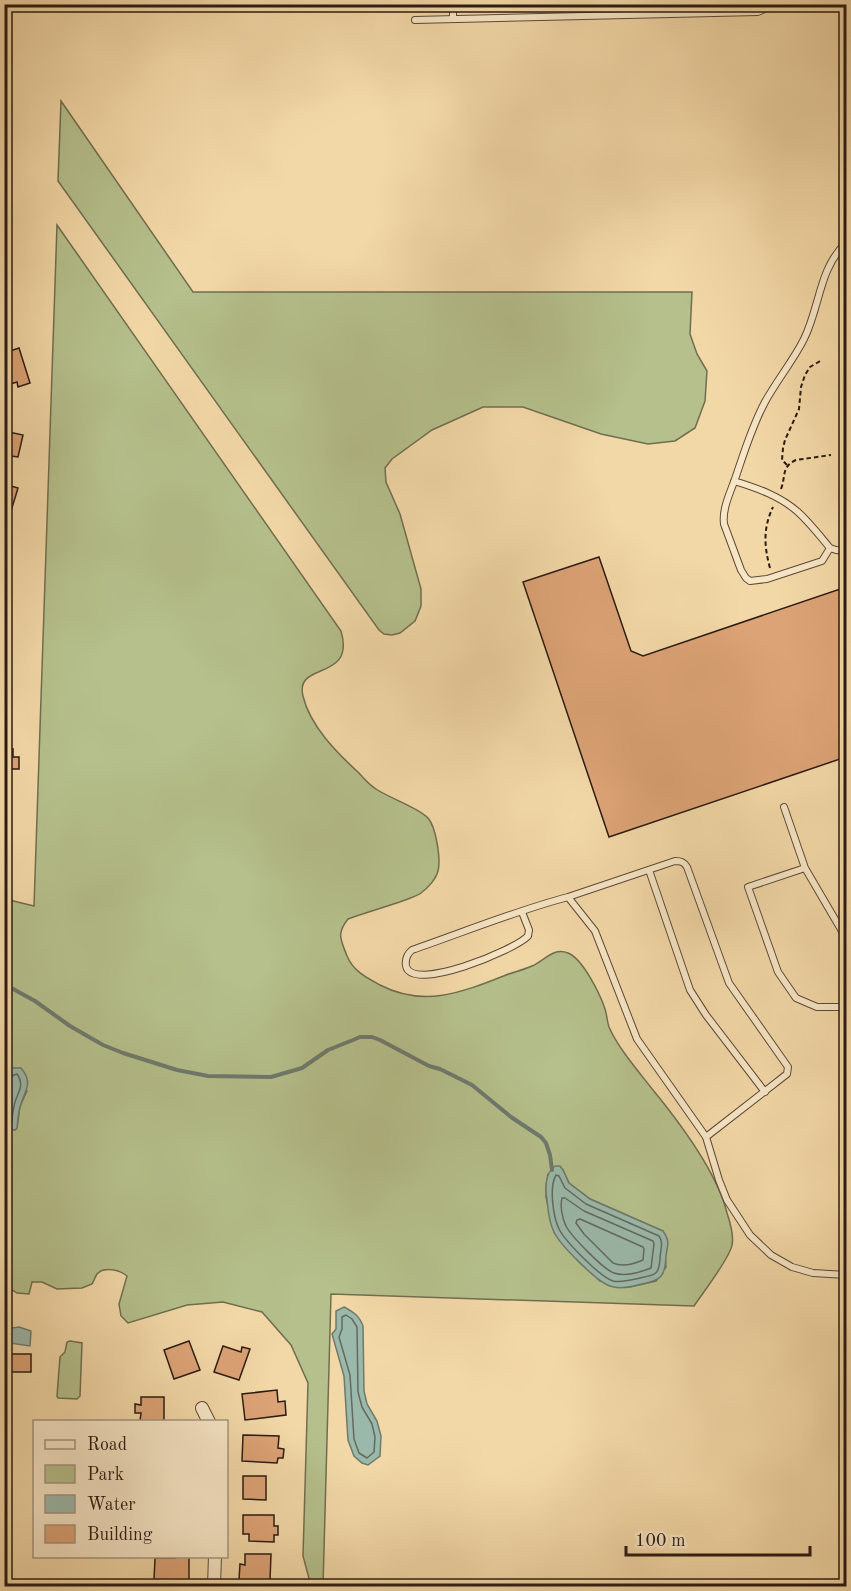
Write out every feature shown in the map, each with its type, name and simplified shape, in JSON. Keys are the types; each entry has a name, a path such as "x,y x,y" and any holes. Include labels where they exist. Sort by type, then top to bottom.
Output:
{"street":[{"path":"202,1408 208,1420"},
{"path":"214,1587 215,1558"}],"lane":[{"path":"453,4 453,19"},
{"path":"758,4 758,12"},
{"path":"415,20 758,12 776,4"},
{"path":"830,548 822,561 767,579 750,581 741,570 723,518 756,420 806,334 828,267 846,243"},
{"path":"734,481 772,495 786,503 801,514 830,548 846,551"},
{"path":"784,807 805,868 846,938"},
{"path":"522,912 530,930 528,936 508,949 485,960 449,971 416,975 407,970 406,959 412,950 522,912 675,861 685,863 729,983 788,1067 787,1074 706,1137"},
{"path":"805,868 748,887 778,972 796,998 818,1007 846,1007"},
{"path":"649,870 690,990 711,1022 765,1092"},
{"path":"568,897 595,931 637,1039 706,1137 727,1200 750,1235 771,1254 792,1267 813,1273 846,1275"}],"path":[{"path":"787,465 782,460 783,448 799,410 802,381 810,367 822,360"},
{"path":"780,492 787,465 796,460 831,455"},
{"path":"771,570 766,552 765,532 774,504"}],"green space":[{"path":"61,101 193,292 692,292 690,334 697,354 707,371 705,401 695,428 675,441 648,444 601,434 523,407 483,407 432,430 392,459 385,468 386,482 400,514 421,589 421,606 415,621 400,633 384,634 58,181"},
{"path":"57,225 341,631 343,647 340,658 333,665 307,678 303,685 303,696 318,728 333,748 369,784 424,814 431,822 439,859 438,871 434,880 424,891 415,896 348,919 342,929 341,937 353,966 361,974 396,992 412,996 428,996 459,992 474,987 532,966 558,952 568,953 574,957 585,969 595,986 605,1009 609,1027 618,1043 686,1133 715,1181 731,1229 730,1251 694,1306 331,1294 323,1586 311,1586 303,1556 308,1383 291,1345 262,1312 223,1302 187,1305 128,1323 121,1316 119,1304 127,1276 112,1270 100,1272 92,1284 82,1288 57,1289 42,1282 32,1282 29,1294 17,1293 8,1287 4,1191 12,1167 11,1159 5,1148 5,1128 15,1130 17,1128 20,1106 27,1091 8,1071 5,1076 5,899 34,906","holes":["563,1170 569,1183 590,1199 663,1231 666,1267 656,1281 630,1287 600,1281 567,1249 554,1232 546,1197 546,1186 548,1174"]},
{"path":"67,1342 82,1343 80,1396 77,1399 58,1398 57,1396 60,1357 65,1352"}],"water":[{"path":"12,1068 21,1068 28,1082 15,1130 4,1128 5,1076"},
{"path":"555,1166 560,1166 569,1183 590,1199 663,1231 668,1244 663,1273 658,1279 626,1287 614,1287 597,1278 571,1254 554,1232 549,1216 546,1182"},
{"path":"344,1307 358,1316 363,1326 364,1391 381,1436 380,1456 368,1465 354,1456 348,1440 344,1376 332,1334 336,1329 336,1311"},
{"path":"19,1327 31,1331 30,1346 5,1344 6,1329"}],"building":[{"path":"19,348 30,383 18,387 17,382 4,386 4,353"},
{"path":"4,431 23,435 18,457 4,455"},
{"path":"4,484 18,488 8,521 4,520"},
{"path":"599,557 631,651 643,656 846,587 846,757 609,837 523,582"},
{"path":"4,748 13,749 13,757 19,757 19,769 10,769 9,782 4,782"},
{"path":"189,1341 200,1370 174,1379 164,1350"},
{"path":"223,1346 241,1352 242,1347 250,1349 239,1380 214,1372"},
{"path":"4,1354 31,1354 31,1372 4,1372"},
{"path":"277,1390 278,1402 285,1401 286,1415 245,1420 242,1394"},
{"path":"141,1397 164,1397 164,1420 140,1420 141,1413 135,1413 135,1404 141,1405"},
{"path":"243,1435 279,1436 278,1448 284,1449 283,1458 278,1458 277,1463 242,1461"},
{"path":"243,1476 266,1476 266,1500 243,1499"},
{"path":"243,1515 274,1515 274,1526 278,1526 278,1535 274,1535 274,1542 249,1541 249,1534 243,1534"},
{"path":"245,1554 271,1554 270,1580 239,1580 240,1564 245,1565"},
{"path":"155,1558 189,1558 189,1581 154,1580"}],"waterway":[{"path":"4,984 103,1045 177,1070 208,1076 271,1077 302,1068 328,1050 360,1037 372,1037 472,1085 511,1117 541,1137 546,1143 552,1170"},
{"path":"4,1060 8,1071 7,1076"}]}
